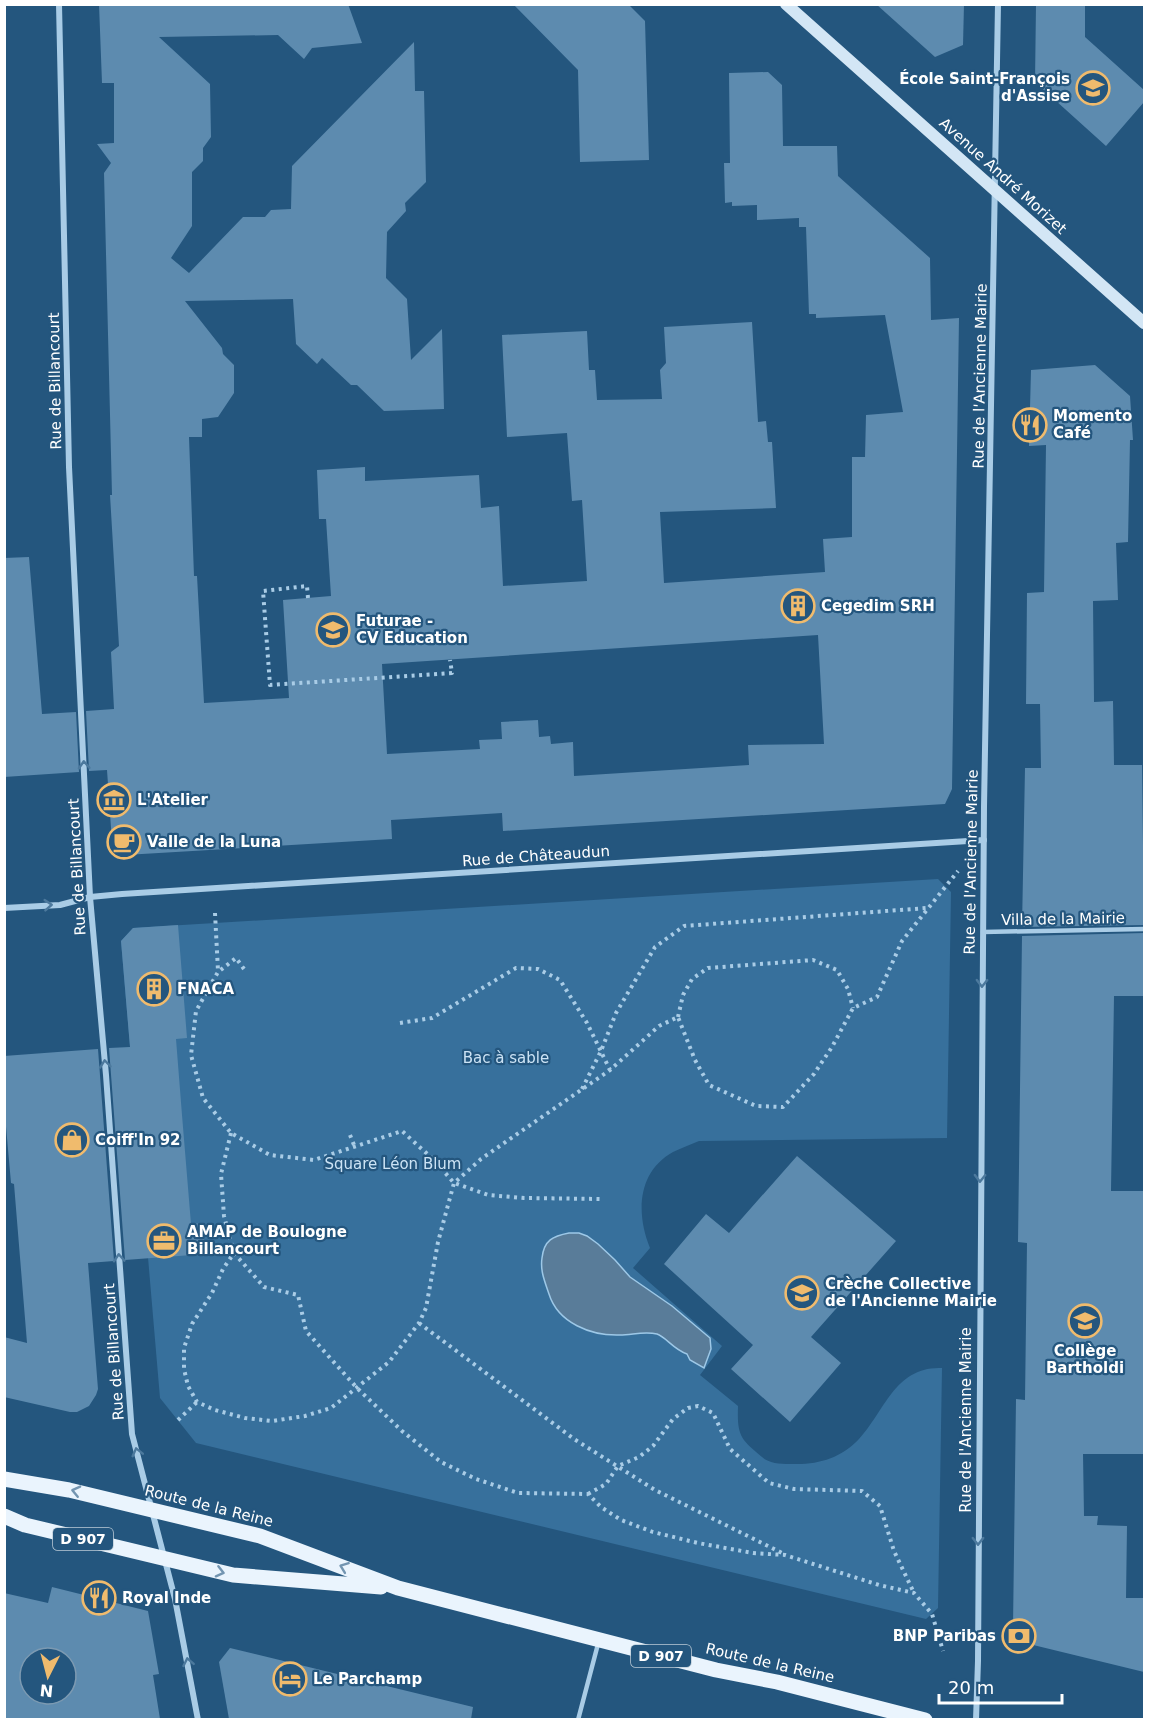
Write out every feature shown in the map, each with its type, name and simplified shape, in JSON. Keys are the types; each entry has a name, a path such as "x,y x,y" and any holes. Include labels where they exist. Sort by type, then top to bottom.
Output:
{"main road":[{"name":"Avenue André Morizet","path":"786,4 1144,323"},
{"name":"Route de la Reine","path":"4,1479 69,1490 260,1536 398,1588 716,1670 777,1682 925,1719"},
{"name":"Route de la Reine","path":"4,1516 25,1525 233,1575 398,1588"}],"street":[{"name":"Rue de Billancourt","path":"59,4 69,467 90,897 106,1075 132,1434 175,1599 198,1719"},
{"name":"Rue de l'Ancienne Mairie","path":"976,1719 982,932 998,4"},
{"name":"Rue de Châteaudun","path":"4,908 60,904 90,897 214,888 984,840"}],"lane":[{"name":"Villa de la Mairie","path":"982,932 1144,929"},
{"path":"578,1719 599,1640"}],"path":[{"path":"308,598 307,586 262,591 270,685 452,673 450,660"},
{"path":"853,1008 848,989 837,970 813,960 708,968 692,978 683,995 678,1017 695,1060 709,1085 756,1106 783,1107 814,1074 853,1008 878,997 902,941 984,840"},
{"path":"214,888 218,972"},
{"path":"582,1090 616,1013 655,947 684,926 928,908"},
{"path":"244,969 236,958 218,972 196,1011 191,1055 203,1098 231,1133 270,1155 314,1160 402,1131 454,1182 488,1195 600,1199"},
{"path":"400,1023 432,1018 516,968 538,969 560,980 587,1023 610,1070"},
{"path":"234,1253 192,1324 184,1347 184,1369 188,1386 197,1402 215,1410 245,1418 272,1421 305,1416 331,1408 389,1362 419,1323 426,1308 438,1242 454,1182 481,1159 610,1070 658,1026 678,1017"},
{"path":"231,1133 221,1174 224,1216 234,1253 264,1287 298,1295 306,1331 357,1388 402,1431 441,1462 476,1479 518,1493 588,1494 606,1484 618,1466 653,1446 673,1419 688,1408 698,1406 713,1413 730,1449 769,1483 794,1489 862,1491 880,1506 894,1551 914,1593 932,1614 943,1652"},
{"path":"350,1135 354,1145"},
{"path":"419,1323 574,1439 655,1490 785,1555 879,1585 914,1593"},
{"path":"178,1420 197,1402"},
{"path":"588,1494 601,1507 621,1520 653,1532 698,1544 753,1553 785,1555"}],"green space":[{"name":"Square Léon Blum","path":"938,879 951,892 947,1138 699,1141 682,1148 661,1160 646,1182 642,1208 645,1235 650,1248 633,1268 722,1346 700,1375 738,1406 739,1430 744,1441 766,1460 774,1463 806,1464 838,1455 859,1439 902,1382 926,1369 942,1368 938,1608 926,1619 196,1443 160,1398 121,941 133,928"}],"shaded area":[{"path":"569,1233 587,1236 598,1244 630,1277 672,1306 710,1338 711,1349 704,1368 657,1334 609,1335 598,1333 577,1326 560,1313 553,1304 544,1281 542,1258 550,1240"}],"building":[{"path":"99,4 348,4 362,43 312,48 304,59 278,35 159,37 210,84 211,137 203,148 203,161 192,172 192,226 171,258 189,273 243,217 265,217 271,210 291,209 292,166 414,42 415,91 424,91 426,182 405,203 406,211 387,232 386,278 407,299 411,360 442,329 444,409 384,411 357,385 351,385 322,358 317,364 296,344 293,299 185,301 222,348 223,354 234,365 234,393 218,417 202,419 202,437 189,437 194,576 197,576 204,703 289,698 283,600 331,596 326,519 319,519 317,470 365,467 365,481 479,475 481,508 499,506 503,586 587,581 582,500 572,501 567,433 507,437 502,335 587,331 589,370 595,370 597,400 662,399 660,370 666,363 664,327 752,322 758,422 766,421 768,442 772,442 776,508 660,512 664,583 825,572 823,539 852,537 852,457 865,457 866,415 903,412 885,315 816,318 816,314 809,314 806,227 799,227 799,218 757,220 757,205 732,206 732,202 725,203 724,163 730,163 729,73 768,72 782,85 783,146 837,146 838,176 930,258 931,320 959,318 952,789 945,804 503,831 502,813 391,820 392,839 125,855 112,842 107,770 89,771 86,711 114,709 111,652 119,646 110,495 112,495 104,173 111,163 97,144 114,143 114,83 102,83","holes":["818,635 824,744 748,745 749,765 574,776 573,742 551,744 550,736 539,737 538,720 501,722 502,739 479,740 480,749 387,754 382,664"]},
{"path":"513,4 628,4 645,21 649,160 580,162 578,70"},
{"path":"876,4 964,4 963,45 935,57"},
{"name":"École Saint-François d'Assise","path":"1036,4 1085,4 1085,37 1144,90 1144,102 1106,146 1035,82"},
{"path":"1095,365 1130,396 1133,440 1130,440 1128,542 1116,543 1118,600 1093,601 1094,702 1113,701 1114,765 1142,765 1144,925 1022,927 1025,768 1041,768 1040,704 1026,704 1027,593 1044,592 1046,445 1029,446 1031,370"},
{"path":"29,557 42,714 76,712 79,772 4,777 4,558"},
{"path":"178,925 187,1038 176,1039 182,1115 191,1224 202,1223 205,1254 125,1260 109,1048 130,1047 121,941 133,928"},
{"path":"1144,933 1144,996 1114,996 1111,1191 1144,1191 1144,1454 1083,1454 1084,1516 1098,1516 1097,1525 1127,1526 1126,1598 1144,1598 1144,1672 1025,1643 1013,1627 1016,1399 1025,1400 1027,1243 1018,1242 1022,936"},
{"path":"98,1049 114,1261 88,1263 98,1389 89,1406 77,1412 70,1412 4,1397 4,1337 27,1343 14,1184 11,1183 4,1104 4,1056"},
{"path":"797,1156 896,1241 811,1337 841,1363 790,1422 731,1369 753,1345 664,1264 706,1214 729,1233"},
{"path":"52,1587 148,1611 159,1674 153,1675 160,1719 4,1719 4,1593 48,1603"},
{"name":"Le Parchamp","path":"230,1648 473,1707 471,1719 229,1719 219,1662"}],"place":[{"name":"École Saint-François d'Assise","path":"1093,88"},
{"name":"Momento Café","path":"1030,425"},
{"name":"Cegedim SRH","path":"798,606"},
{"name":"Futurae - CV Education","path":"333,630"},
{"name":"L'Atelier","path":"114,800"},
{"name":"Valle de la Luna","path":"124,842"},
{"name":"FNACA","path":"154,989"},
{"name":"Coiff'In 92","path":"72,1140"},
{"name":"AMAP de Boulogne Billancourt","path":"164,1241"},
{"name":"Crèche Collective de l'Ancienne Mairie","path":"802,1293"},
{"name":"Collège Bartholdi","path":"1085,1321"},
{"name":"Royal Inde","path":"99,1598"},
{"name":"BNP Paribas","path":"1019,1636"},
{"name":"Le Parchamp","path":"290,1679"}],"park label":[{"name":"Bac à sable","path":"506,1058"}]}
